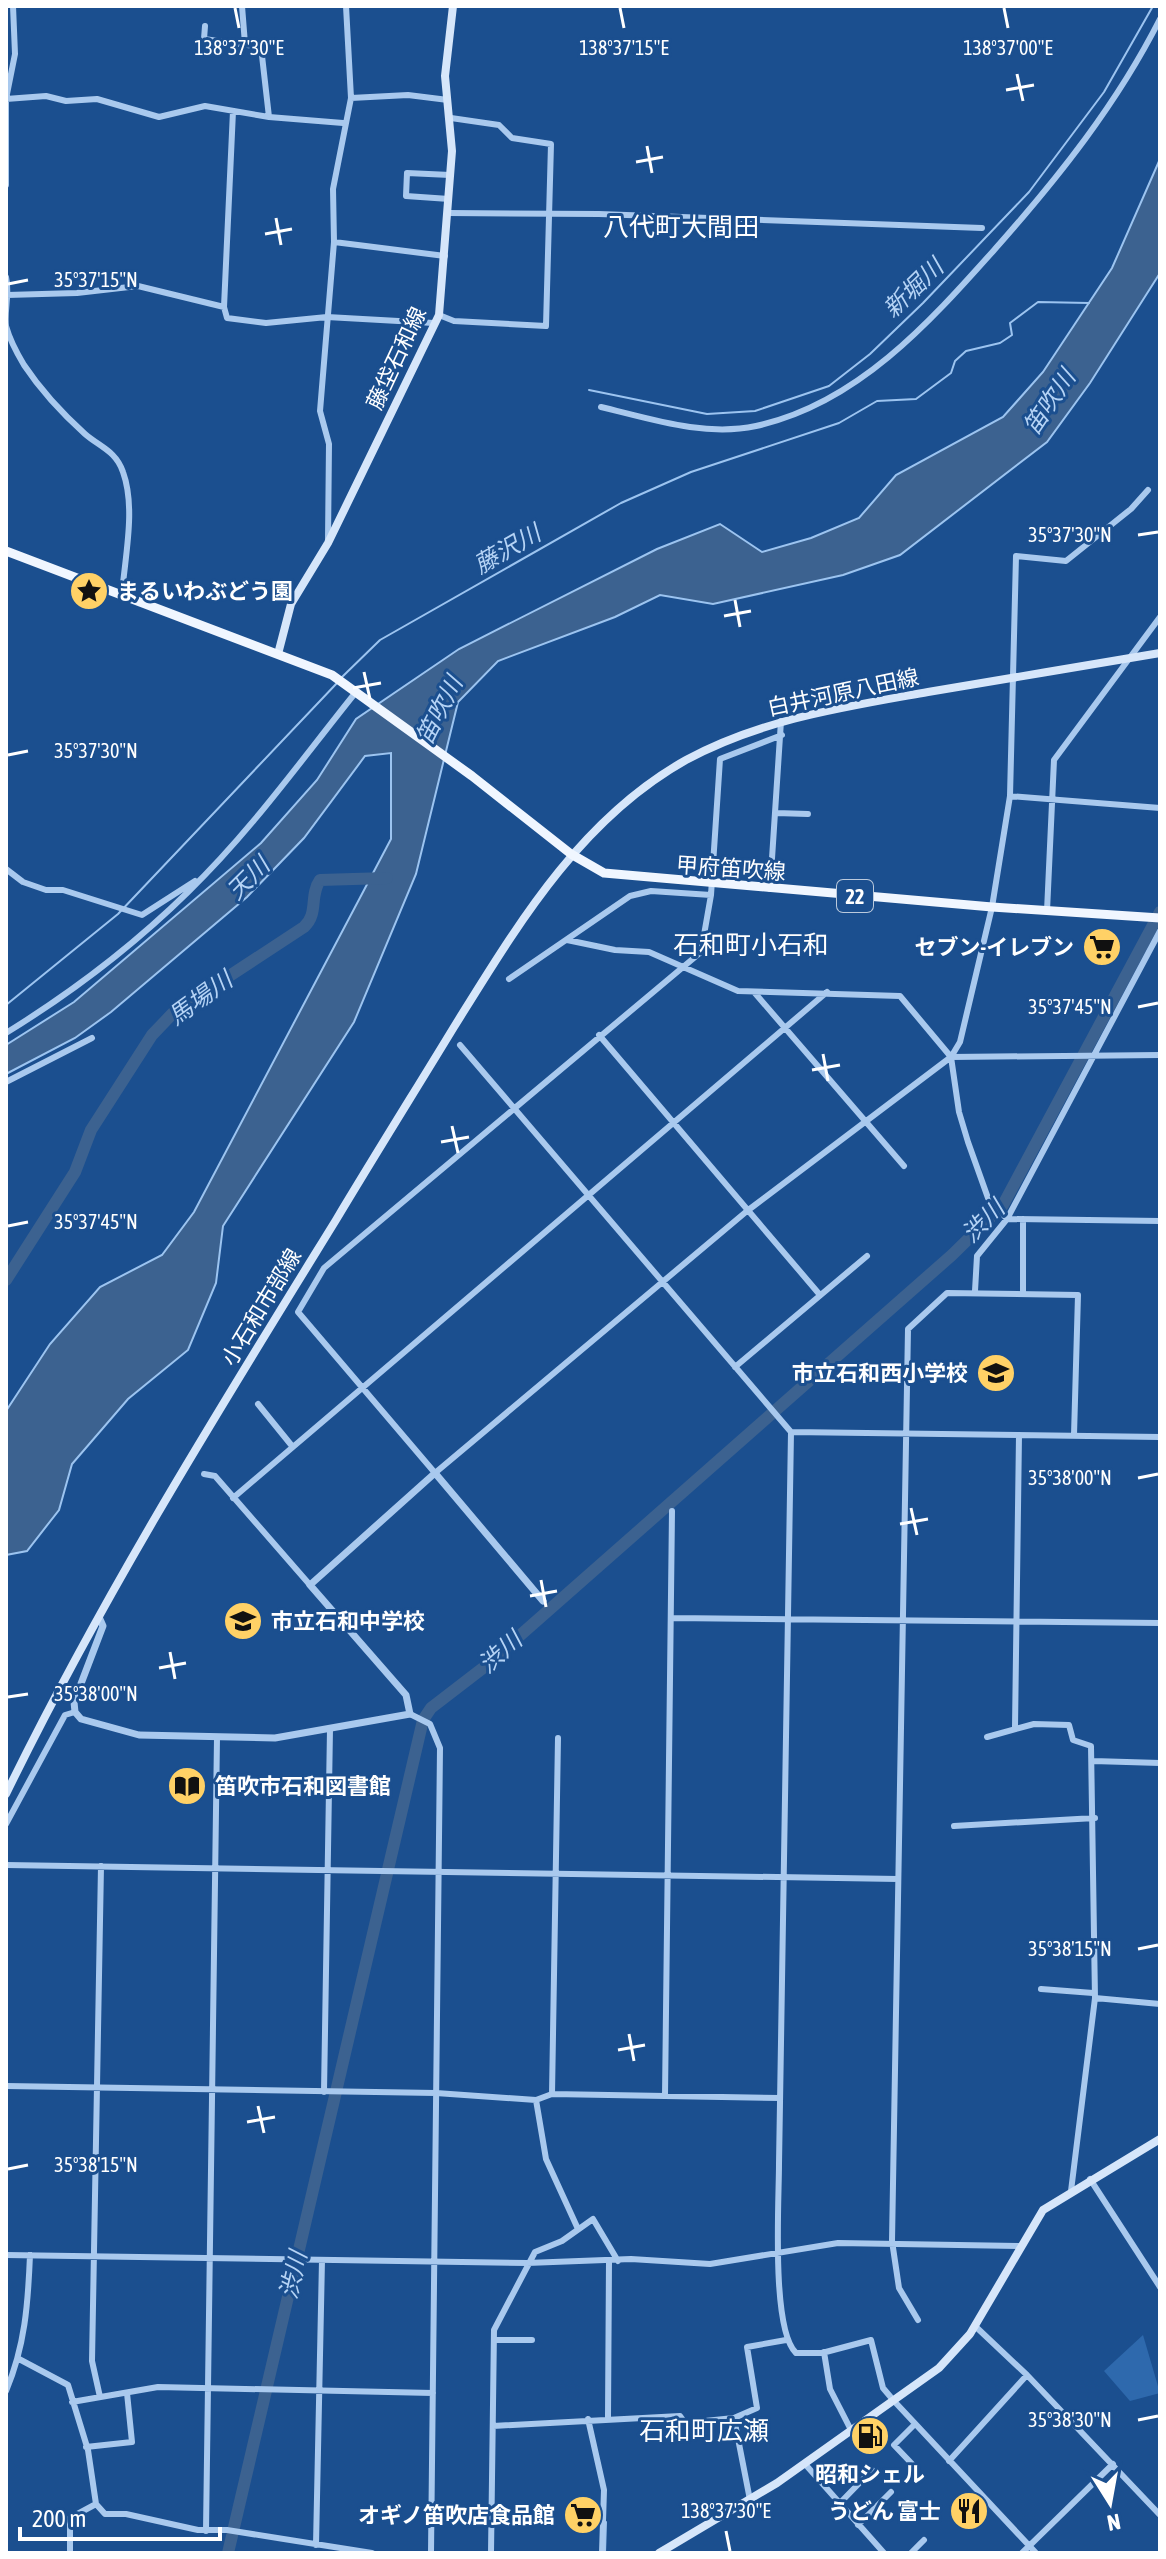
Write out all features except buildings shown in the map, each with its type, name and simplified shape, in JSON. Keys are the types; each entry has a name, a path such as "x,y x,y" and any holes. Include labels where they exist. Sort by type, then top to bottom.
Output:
{"main road":[{"name":"藤垈石和線","path":"278,654 291,604 328,543 436,319 449,199 451,118 445,66 453,6"},
{"name":"22","path":"6,551 332,675 356,690"},
{"name":"白井河原八田線","path":"568,852 670,770 732,738 781,720 1160,653"},
{"name":"甲府笛吹線","path":"356,690 568,852 611,875 1160,918"},
{"name":"小石和市部線","path":"6,1794 99,1617 209,1427 466,1008 568,852"},
{"path":"659,2553 805,2464 947,2361 975,2326 1043,2210 1160,2139"}],"street":[{"path":"6,185 6,99 15,54 13,6"},
{"path":"242,6 245,44"},
{"path":"328,543 329,444 320,411 334,242 333,189 343,123 351,98 346,6"},
{"path":"601,407 691,428 752,427 809,409 849,386 902,348 1050,188 1107,109 1160,19"},
{"path":"205,26 204,39 261,47 269,117"},
{"path":"351,98 408,95 448,100"},
{"path":"6,99 46,96 66,101 97,99 159,117 205,106 269,117 343,123"},
{"path":"233,111 224,307 227,318 266,323 327,317 436,319 546,326 551,144 512,138 499,125 451,118"},
{"path":"449,199 406,196 407,173 450,175"},
{"path":"448,213 550,213 982,228"},
{"path":"334,242 445,256"},
{"path":"6,277 6,325 24,365 87,435 111,451 122,468 128,485 122,594"},
{"path":"8,295 77,293 138,286 224,307"},
{"path":"310,1585 435,1473 660,1281 865,1120 951,1057 960,1042 992,907 1010,796 1016,556 1066,561 1131,509 1148,490"},
{"path":"1047,911 1055,758 1160,617"},
{"path":"6,1033 102,965 202,878 238,838 356,690"},
{"path":"770,889 781,720"},
{"path":"543,1601 298,1312 324,1268 684,967 704,946 711,895 720,759 782,735"},
{"path":"1010,796 1160,808"},
{"path":"776,813 808,814"},
{"path":"6,869 23,882 130,912 148,913 202,878"},
{"path":"509,979 630,896 651,891 711,895"},
{"path":"975,1291 977,1256 1005,1216 1160,931"},
{"path":"567,940 615,950 649,952 738,991 900,996 951,1057 959,1112 988,1198 1005,1216 1023,1219 1160,1221"},
{"path":"754,992 904,1166"},
{"path":"233,1498 827,992"},
{"path":"599,1035 820,1295"},
{"path":"6,1082 92,1038"},
{"path":"460,1045 791,1432 778,2252 786,2340 796,2353 824,2352 871,2340 883,2388 1036,2553"},
{"path":"951,1057 1160,1055"},
{"path":"1023,1219 1023,1292"},
{"path":"735,1367 867,1256"},
{"path":"918,2320 899,2288 892,2241 908,1329 947,1293 975,1291 1078,1295 1074,1435"},
{"path":"258,1404 292,1446"},
{"path":"791,1432 1160,1437"},
{"path":"1015,1727 1019,1435"},
{"path":"204,1474 215,1476 406,1695 410,1714"},
{"path":"665,2096 672,1511"},
{"path":"99,1617 103,1626 74,1702 75,1712 81,1719 139,1735 275,1738 410,1714 420,1716 430,1724 440,1748 431,2553"},
{"path":"672,1618 1160,1623"},
{"path":"6,1824 65,1715 75,1712"},
{"path":"987,1737 1015,1727 1069,1725 1073,1740 1091,1746 1095,1818 1094,1995 1071,2191"},
{"path":"327,2092 330,1729"},
{"path":"206,2531 217,1738"},
{"path":"552,2094 558,1738"},
{"path":"1093,1761 1160,1763"},
{"path":"954,1826 1095,1818"},
{"path":"6,1865 898,1879"},
{"path":"100,2397 92,2361 101,1866"},
{"path":"1041,1989 1160,2004"},
{"path":"6,2086 436,2093 536,2100 552,2094 780,2098"},
{"path":"536,2100 546,2159 578,2229"},
{"path":"1090,2179 1160,2287"},
{"path":"491,2553 494,2340 501,2315 535,2252 562,2241 593,2219 618,2261"},
{"path":"6,2255 710,2264 838,2243 892,2241 1020,2246"},
{"path":"6,2391 19,2359 28,2314 30,2255"},
{"path":"316,2545 322,2260"},
{"path":"608,2417 609,2261"},
{"path":"975,2326 1027,2375 1160,2515"},
{"path":"494,2340 532,2340"},
{"path":"493,2426 608,2417 680,2416 685,2423 734,2418 757,2408 747,2347 786,2340"},
{"path":"824,2352 830,2389 852,2432"},
{"path":"19,2359 68,2385 86,2447 96,2504 105,2514 126,2514 206,2531 227,2530 372,2553"},
{"path":"949,2461 1027,2375"},
{"path":"72,2402 158,2387 433,2393"},
{"path":"86,2447 132,2442 127,2393"},
{"path":"734,2418 750,2500"},
{"path":"588,2419 604,2490 602,2553"},
{"path":"915,2424 894,2445 915,2467"},
{"path":"805,2464 884,2553"},
{"path":"1022,2553 1113,2464"},
{"path":"839,2504 872,2470"},
{"path":"858,2525 891,2492"},
{"path":"70,2553 70,2518 96,2504"},
{"path":"911,2553 924,2540"}],"shaded area":[{"path":"1143,2335 1160,2393 1130,2401 1104,2371"}],"water":[{"path":"1160,159 1160,273 1090,383 1047,442 900,555 843,575 713,604 660,595 615,617 498,661 458,702 416,874 354,1022 223,1226 216,1283 188,1350 128,1399 72,1464 59,1510 27,1551 6,1555 6,1411 50,1344 100,1287 162,1255 194,1212 391,839 391,753 365,756 304,838 247,897 111,1012 75,1038 6,1074 6,1045 74,1002 261,843 317,780 356,719 459,649 657,549 720,524 762,552 811,538 859,518 896,475 1003,417 1043,372 1112,268"}],"waterway":[{"name":"新堀川","path":"589,390 707,414 755,411 829,386 870,354 923,303 1029,192 1104,92 1153,6"},
{"name":"藤沢川","path":"341,678 380,640 621,503 691,472 839,423 877,401 916,399 951,373 955,361 966,351 1000,343 1012,335 1010,323 1038,302 1089,303"},
{"name":"藤沢川","path":"6,1005 118,914 337,683"},
{"name":"馬場川","path":"6,1280 75,1172 91,1130 152,1035 173,1013 304,927 309,922 320,880 387,878"},
{"name":"渋川","path":"228,2553 423,1720 431,1708 483,1668 952,1255 1003,1205 1160,912"},
{"path":"605,2553 606,2522"}],"place":[{"name":"まるいわぶどう園","path":"89,591"},
{"name":"セブン-イレブン","path":"1102,947"},
{"name":"市立石和西小学校","path":"996,1373"},
{"name":"市立石和中学校","path":"243,1621"},
{"name":"笛吹市石和図書館","path":"187,1786"},
{"name":"昭和シェル","path":"870,2436"},
{"name":"うどん 富士","path":"969,2511"},
{"name":"オギノ笛吹店食品館","path":"583,2515"}],"district":[{"name":"八代町大間田","path":"681,227"},
{"name":"石和町小石和","path":"751,945"},
{"name":"石和町広瀬","path":"704,2431"}],"water label":[{"name":"笛吹川","path":"1049,402"},
{"name":"笛吹川","path":"439,710"},
{"name":"天川","path":"248,878"}]}
